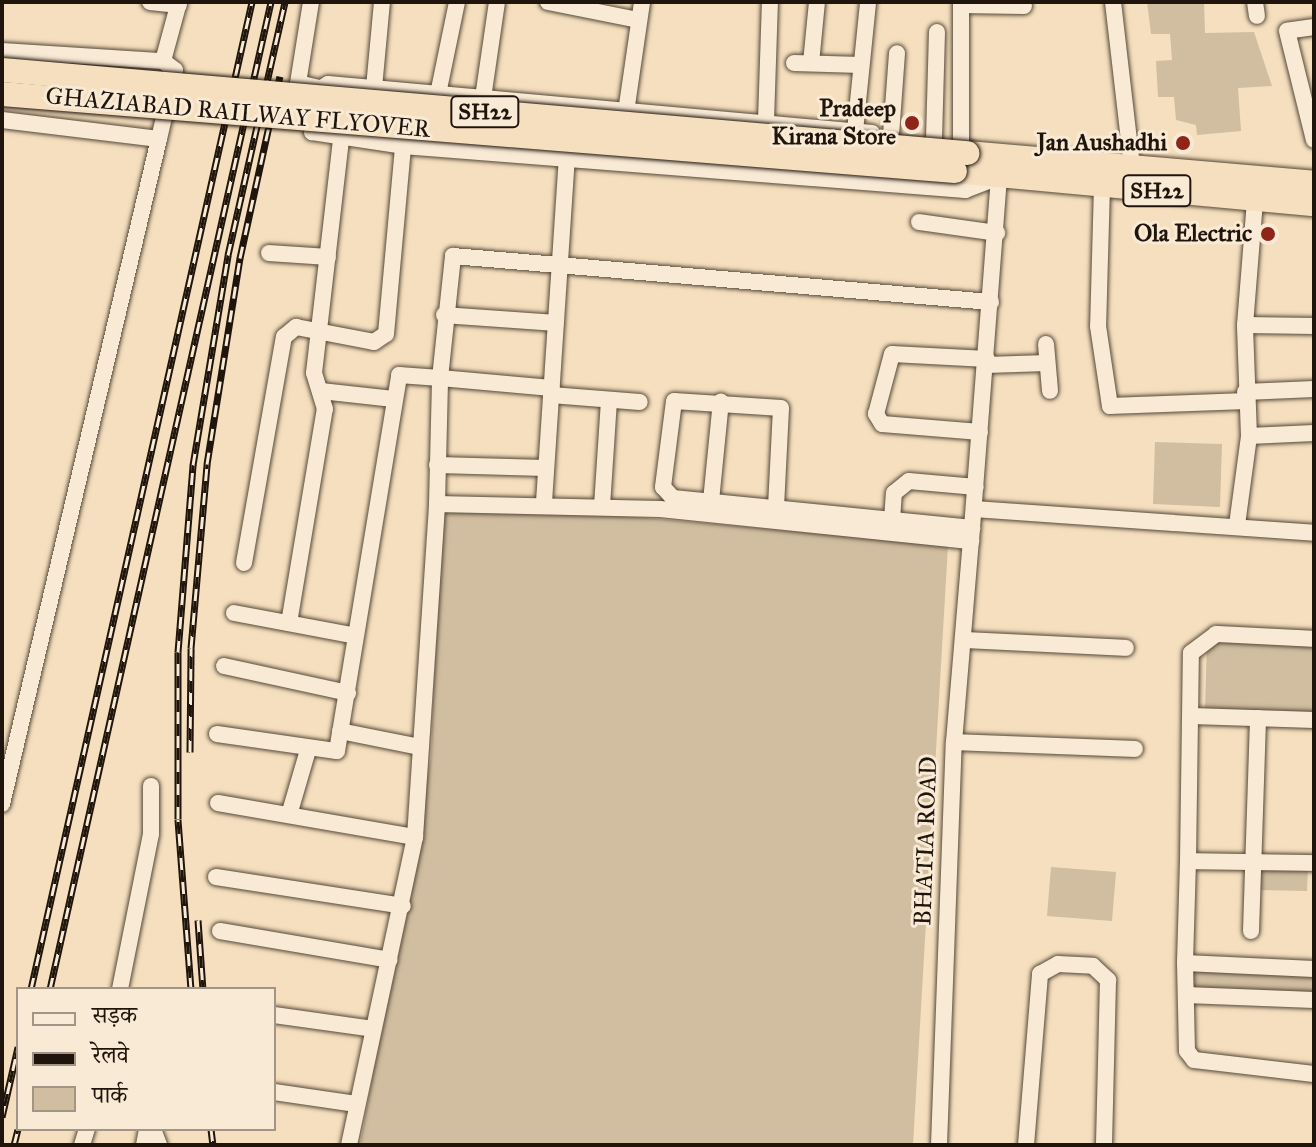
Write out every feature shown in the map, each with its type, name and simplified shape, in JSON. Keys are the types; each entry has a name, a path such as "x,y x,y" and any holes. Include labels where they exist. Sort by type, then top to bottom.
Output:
{"highway":[{"name":"GHAZIABAD RAILWAY FLYOVER","path":"2,70 961,155 998,166"},
{"name":"GHAZIABAD RAILWAY FLYOVER","path":"2,94 961,155"},
{"name":"SH22","path":"998,166 1132,167 1256,189 1314,204"},
{"name":"SH22","path":"998,166 1102,186 1256,189 1314,183"}],"street":[{"path":"150,2 179,4 163,61"},
{"path":"311,2 298,83 320,89 374,88 766,121 934,139 961,155"},
{"path":"374,88 382,2"},
{"path":"438,94 457,2"},
{"path":"483,98 497,2"},
{"path":"548,2 638,20"},
{"path":"617,163 642,2"},
{"path":"766,121 770,2"},
{"path":"817,2 802,63 861,65"},
{"path":"855,131 868,2"},
{"path":"1113,2 1132,167"},
{"path":"961,155 961,4 1024,6"},
{"path":"1314,27 1287,31 1314,140"},
{"path":"934,139 937,32"},
{"path":"2,51 163,61 175,77 2,804"},
{"path":"891,135 897,53"},
{"path":"320,89 312,132 341,141 965,190 998,166"},
{"path":"2,120 159,139"},
{"path":"289,623 325,409 314,373 341,141"},
{"path":"244,563 284,337 296,327 374,342 386,334 403,146"},
{"path":"544,502 567,159"},
{"name":"BHATIA ROAD","path":"939,1145 954,742 997,233 998,166"},
{"path":"1102,186 1098,326 1110,406 1314,389"},
{"path":"1237,525 1249,436 1245,325 1256,189"},
{"path":"919,222 997,233"},
{"path":"269,253 328,257"},
{"path":"349,1145 403,906 415,837 437,504 444,315 453,256 991,302"},
{"path":"444,315 556,323"},
{"path":"1245,325 1314,326"},
{"path":"1046,344 1050,391"},
{"path":"980,432 882,424 876,414 892,354 987,362 1047,363"},
{"path":"217,734 308,750 337,751 348,693 352,635 394,399 402,372 640,402"},
{"path":"321,391 394,399"},
{"path":"602,506 609,400"},
{"path":"776,507 781,408 721,401 674,401 663,487 673,498 892,520 972,534"},
{"path":"711,501 721,401"},
{"path":"1249,436 1314,433"},
{"path":"437,465 546,468"},
{"path":"892,520 894,493 909,481 976,487"},
{"path":"437,504 544,502 972,534"},
{"path":"974,509 1237,525 1314,533"},
{"path":"234,613 352,635"},
{"path":"1314,639 1216,634 1199,640 1191,653 1185,963 1187,1051 1194,1060 1314,1074"},
{"path":"963,640 1126,648"},
{"path":"224,666 348,693"},
{"path":"1192,716 1314,720"},
{"path":"1251,931 1258,718"},
{"path":"340,731 420,747"},
{"path":"954,742 1135,749"},
{"path":"289,815 308,750"},
{"path":"120,987 151,834 151,786"},
{"path":"218,803 415,837"},
{"path":"1188,861 1314,863"},
{"path":"216,877 403,906"},
{"path":"220,931 390,960"},
{"path":"1185,963 1314,969"},
{"path":"1026,1145 1040,974 1058,964 1093,966 1108,980 1104,1145"},
{"path":"1186,995 1314,1000"},
{"path":"276,1015 373,1029"},
{"path":"276,1092 356,1104"}],"green space":[{"path":"1147,2 1204,2 1205,33 1254,32 1272,86 1238,88 1241,131 1197,135 1196,125 1176,120 1174,97 1158,97 1156,61 1172,60 1170,34 1151,34"},
{"path":"1155,442 1222,444 1220,507 1153,504"},
{"path":"567,511 948,545 913,1145 360,1145 431,757 440,513"},
{"path":"1207,642 1314,644 1314,713 1205,711"},
{"path":"1256,865 1308,866 1307,891 1255,890"},
{"path":"1051,867 1116,872 1112,921 1047,916"},
{"path":"1191,967 1314,973 1314,998 1192,992"}],"railway":[{"path":"31,987 252,2"},
{"path":"50,987 271,2"},
{"path":"191,987 178,819 178,652 193,465 228,255 285,2"},
{"path":"190,752 191,648 207,464 240,258 280,76"},
{"path":"198,920 203,987"},
{"path":"2,1117 16,1056"},
{"path":"14,1145 18,1131"},
{"path":"211,1131 213,1145"}],"place":[{"name":"Pradeep Kirana Store","path":"912,123"},
{"name":"Jan Aushadhi","path":"1183,143"},
{"name":"Ola Electric","path":"1268,234"}]}
